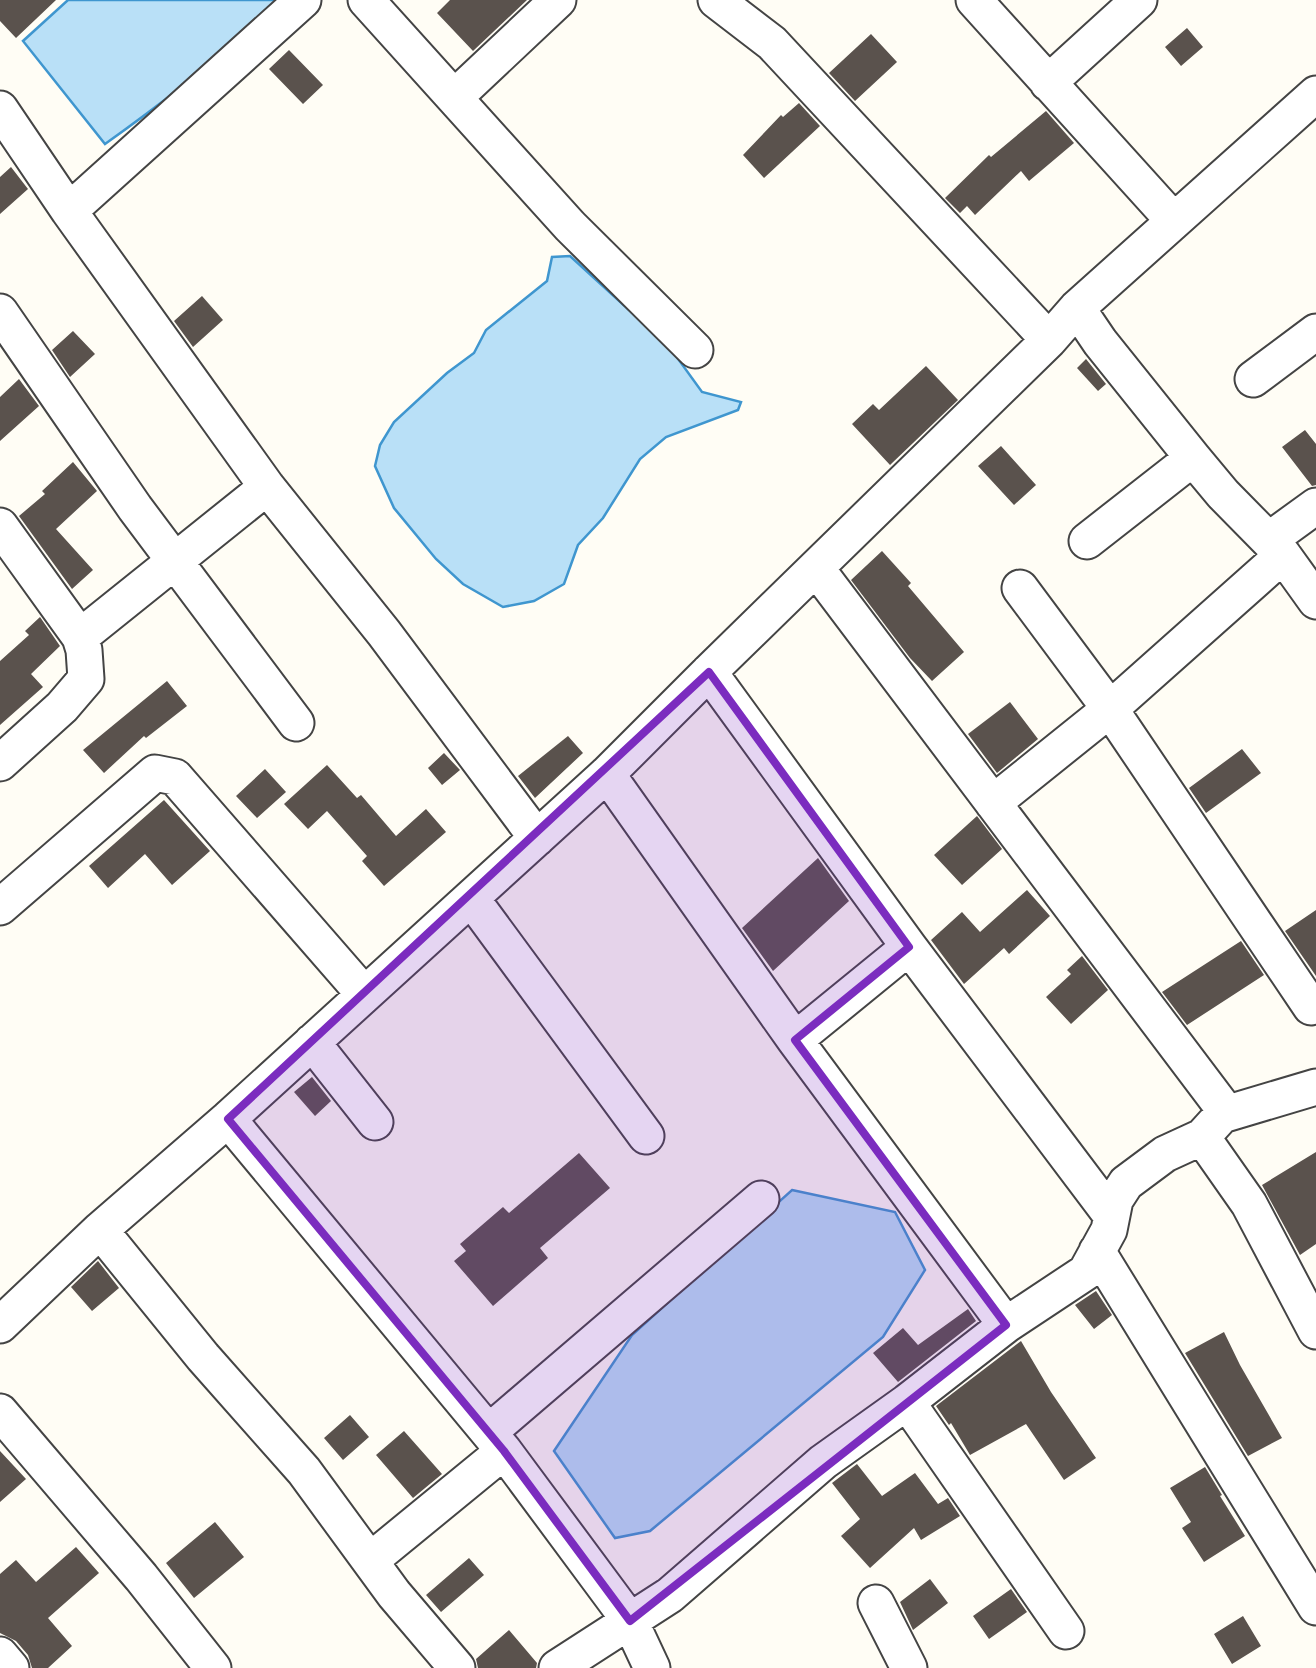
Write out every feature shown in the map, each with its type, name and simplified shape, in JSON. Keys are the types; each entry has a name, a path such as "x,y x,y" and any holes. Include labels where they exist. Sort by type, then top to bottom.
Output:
{"street":[{"path":"69,211 303,0"},
{"path":"366,0 570,226 695,350"},
{"path":"455,97 558,0"},
{"path":"716,0 772,43 1049,340"},
{"path":"974,0 1174,221"},
{"path":"1048,83 1139,0"},
{"path":"0,1324 608,774 1078,308 1312,105"},
{"path":"0,108 69,211 268,486 384,632 538,838"},
{"path":"1078,308 1100,342 1193,458 1276,548 1316,601"},
{"path":"0,312 135,508 296,723"},
{"path":"1253,379 1316,332"},
{"path":"1087,541 1193,458"},
{"path":"80,637 268,486"},
{"path":"994,803 1110,709 1316,506"},
{"path":"0,526 80,637 86,678 62,707 0,764"},
{"path":"816,568 994,803 1215,1125 1249,1204 1316,1331"},
{"path":"1020,588 1110,709 1312,1007 1316,1004"},
{"path":"709,672 909,947 1112,1214"},
{"path":"0,908 154,773 175,778 364,994"},
{"path":"608,774 796,1040 1006,1325"},
{"path":"472,898 646,1136"},
{"path":"796,1040 909,947"},
{"path":"312,1042 375,1122"},
{"path":"557,1668 670,1595 823,1462 1006,1325 1086,1272 1109,1230 1114,1200 1126,1183 1215,1125 1316,1087"},
{"path":"228,1120 496,1441 630,1621 652,1668"},
{"path":"370,1560 761,1199"},
{"path":"100,1230 203,1357 304,1471 394,1594 457,1668"},
{"path":"1097,1251 1316,1607"},
{"path":"907,1402 1066,1630"},
{"path":"0,1412 129,1562 213,1668"},
{"path":"876,1603 909,1668"},
{"path":"0,1655 12,1668"}],"highlighted area":[{"path":"709,672 909,947 795,1040 1006,1325 630,1621 504,1451 228,1119"}],"water":[{"path":"68,0 282,0 196,75 105,144 23,41"},
{"path":"570,256 629,310 650,320 702,392 741,402 738,410 666,437 640,459 603,518 578,545 564,584 534,601 503,607 463,584 436,559 394,508 375,466 380,445 394,422 474,353 486,330 547,281 552,257"},
{"path":"792,1190 895,1212 925,1270 883,1337 650,1531 615,1538 554,1451 632,1335"}],"building":[{"path":"0,0 56,0 16,38 0,21"},
{"path":"450,0 527,0 473,51 437,13"},
{"path":"1187,28 1203,47 1181,66 1165,47"},
{"path":"871,34 897,62 855,101 829,73"},
{"path":"289,50 323,85 303,104 269,69"},
{"path":"799,103 820,126 764,178 743,155 781,115"},
{"path":"1046,111 1074,143 1029,181 1021,171 975,215 967,206 960,213 945,198 989,155"},
{"path":"11,167 28,189 0,214 0,177"},
{"path":"202,296 223,320 193,347 174,321"},
{"path":"73,331 95,354 70,377 52,350"},
{"path":"1086,359 1106,384 1098,391 1077,368"},
{"path":"926,366 958,400 890,465 852,424 873,404 879,410"},
{"path":"19,379 39,406 0,441 0,397"},
{"path":"1305,430 1316,444 1316,485 1312,486 1282,447"},
{"path":"1001,446 1036,485 1014,505 978,466"},
{"path":"73,462 97,491 56,529 93,570 72,589 19,516"},
{"path":"882,551 964,652 932,681 851,580"},
{"path":"40,617 60,646 31,674 43,687 0,725 0,661 29,635 25,631"},
{"path":"167,681 187,706 144,736 104,773 83,750"},
{"path":"1010,702 1038,739 997,773 968,734"},
{"path":"568,736 583,753 535,798 518,776"},
{"path":"1242,749 1261,773 1206,813 1189,788"},
{"path":"444,753 460,770 442,785 428,768"},
{"path":"327,765 357,798 361,795 396,836 426,809 446,832 384,886 362,861 367,856 327,811 308,829 284,804"},
{"path":"265,769 286,792 257,818 236,796"},
{"path":"164,800 210,851 172,885 145,854 108,888 89,866"},
{"path":"977,816 1002,849 962,885 934,855"},
{"path":"818,858 849,901 773,971 742,928"},
{"path":"1027,890 1050,916 1009,954 1004,948 964,984 931,940 962,912 980,932"},
{"path":"1316,910 1316,976 1285,931"},
{"path":"1241,941 1264,975 1187,1025 1162,992"},
{"path":"1082,956 1108,990 1071,1024 1046,997 1071,974 1067,970"},
{"path":"312,1077 331,1101 315,1116 294,1092"},
{"path":"1316,1152 1316,1244 1300,1255 1262,1185"},
{"path":"579,1153 610,1188 540,1248 548,1258 493,1306 454,1261 466,1251 460,1244 503,1207 509,1213"},
{"path":"98,1261 119,1288 92,1311 71,1287"},
{"path":"1096,1291 1112,1315 1094,1329 1075,1305"},
{"path":"968,1309 976,1321 898,1382 873,1353 903,1328 918,1345"},
{"path":"1224,1332 1282,1438 1248,1456 1185,1353"},
{"path":"1021,1341 1096,1458 1064,1480 1026,1424 970,1455 936,1406"},
{"path":"350,1415 369,1437 343,1460 324,1438"},
{"path":"404,1431 442,1474 413,1498 376,1455"},
{"path":"0,1451 26,1479 0,1502"},
{"path":"857,1464 882,1496 915,1473 938,1504 948,1498 960,1516 921,1540 914,1528 870,1568 841,1536 860,1519 832,1483"},
{"path":"1205,1467 1245,1536 1204,1562 1182,1528 1191,1522 1170,1488"},
{"path":"215,1522 244,1557 194,1598 166,1563"},
{"path":"76,1547 99,1573 48,1618 72,1646 48,1668 32,1668 28,1655 16,1641 0,1633 0,1574 16,1560 36,1582"},
{"path":"469,1558 484,1575 441,1612 426,1595"},
{"path":"930,1579 948,1603 913,1630 900,1602"},
{"path":"1011,1589 1027,1612 989,1639 973,1616"},
{"path":"1243,1616 1261,1646 1232,1664 1214,1634"},
{"path":"509,1630 537,1663 536,1668 478,1668 476,1659"}]}
